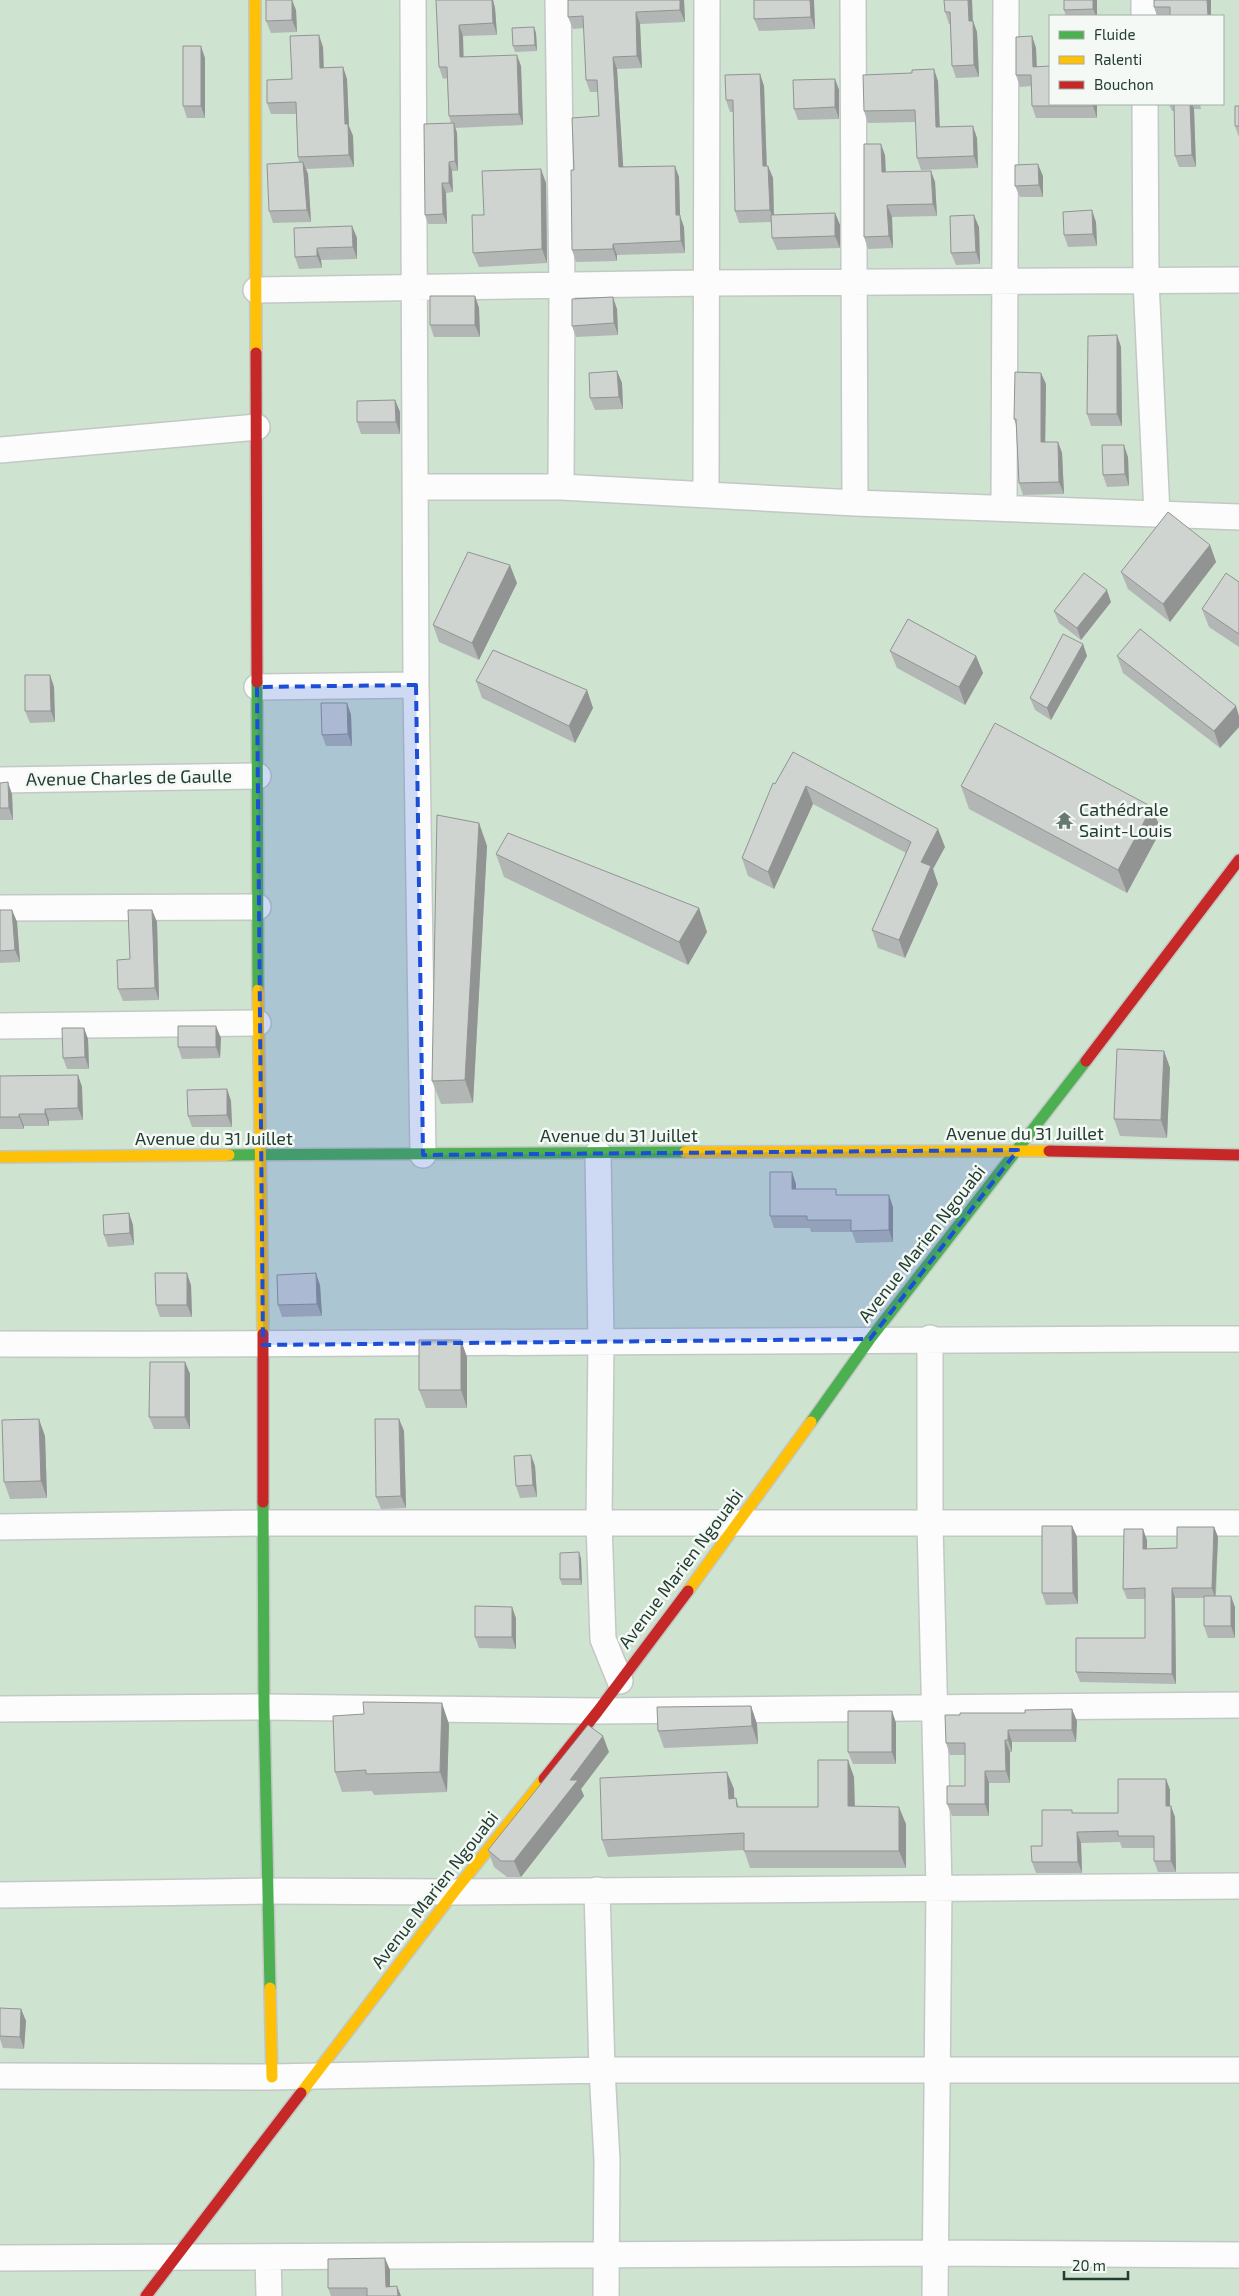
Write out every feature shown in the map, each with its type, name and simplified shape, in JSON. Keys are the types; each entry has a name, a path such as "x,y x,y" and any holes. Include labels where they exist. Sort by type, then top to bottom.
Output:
{"street":[{"path":"255,0 258,1023 263,1345 264,1707 272,2077"},
{"path":"413,0 416,286 416,685 423,1155"},
{"path":"558,0 562,286 561,487"},
{"path":"706,494 707,0"},
{"path":"853,0 856,503"},
{"path":"1004,508 1006,0"},
{"path":"1144,0 1144,15"},
{"path":"1145,105 1146,281 1157,514"},
{"path":"256,290 416,286 562,286 706,283 1004,283 1239,280"},
{"path":"0,450 257,426"},
{"path":"416,486 561,487 856,503 1239,517"},
{"path":"257,687 416,685"},
{"name":"Avenue Charles de Gaulle","path":"0,780 258,776"},
{"name":"Avenue Marien Ngouabi","path":"146,2296 454,1892 598,1711 738,1524 870,1339 1018,1150 1239,860"},
{"path":"0,908 258,907"},
{"path":"0,1026 258,1023"},
{"name":"Avenue du 31 Juillet","path":"0,1157 1018,1150 1239,1155"},
{"path":"598,1153 602,1341 598,1523 603,1639 620,1681"},
{"path":"930,1338 930,1524 939,1887 935,2296"},
{"path":"0,1344 263,1345 930,1338 1239,1339"},
{"path":"0,1527 264,1523 1239,1523"},
{"path":"0,1709 264,1707 598,1711 1239,1705"},
{"path":"0,1895 268,1891 454,1892 1239,1886"},
{"path":"598,1890 602,2070 607,2160 606,2296"},
{"path":"0,2076 272,2077 602,2070 937,2072 1239,2070"},
{"path":"0,2258 934,2252 1239,2255"},
{"path":"268,2257 269,2296"}],"highlighted area":[{"path":"416,685 423,1155 1018,1150 870,1339 263,1345 257,687"}],"green space":[{"path":"0,0 1239,0 1239,2296 0,2296"}],"building":[{"path":"266,0 292,0 292,20 266,21"},
{"path":"436,0 492,0 493,23 459,25 460,57 517,55 519,114 449,116 447,67 439,67"},
{"path":"568,0 680,0 680,10 636,12 637,56 613,57 619,167 675,166 676,215 680,215 681,241 613,244 613,249 572,250 571,170 574,170 572,118 599,116 597,80 586,80 583,16 568,17"},
{"path":"754,0 810,0 811,17 754,19"},
{"path":"944,0 968,0 969,21 973,21 974,65 952,66 950,12 945,12"},
{"path":"1064,0 1093,0 1093,9 1064,10"},
{"path":"1154,0 1207,0 1208,15 1170,15 1170,7 1154,7"},
{"path":"534,27 535,45 513,46 512,28"},
{"path":"319,35 320,68 343,67 345,124 348,124 349,155 298,157 296,102 267,103 267,80 292,79 290,36"},
{"path":"1032,36 1033,67 1049,66 1049,105 1093,106 1032,106 1031,75 1016,75 1016,37"},
{"path":"183,46 201,46 201,106 183,106"},
{"path":"934,69 936,127 973,126 974,156 917,158 915,110 864,111 863,75 912,73 912,70"},
{"path":"760,74 763,166 768,166 770,210 735,211 733,100 726,100 725,75"},
{"path":"835,79 835,107 794,109 793,80"},
{"path":"1174,105 1190,105 1192,155 1175,156"},
{"path":"1235,106 1239,106 1239,126 1235,126"},
{"path":"454,123 455,161 449,162 449,183 442,183 443,214 425,215 424,124"},
{"path":"864,144 881,144 882,172 931,171 933,204 887,205 889,236 864,237"},
{"path":"303,162 307,210 269,211 267,164"},
{"path":"1038,164 1039,185 1015,186 1015,165"},
{"path":"541,169 542,249 473,253 472,215 484,215 482,171"},
{"path":"1092,210 1093,234 1064,235 1063,212"},
{"path":"835,213 835,236 772,238 771,215"},
{"path":"974,215 976,252 951,253 950,216"},
{"path":"352,226 353,247 317,248 317,256 295,257 294,228"},
{"path":"430,296 475,296 475,325 430,325"},
{"path":"613,297 614,323 572,326 572,299"},
{"path":"1117,335 1117,414 1087,414 1088,336"},
{"path":"617,371 619,397 590,398 589,373"},
{"path":"1015,372 1041,373 1041,442 1058,442 1059,482 1019,483 1016,419 1014,419"},
{"path":"395,400 396,422 357,422 357,401"},
{"path":"1102,445 1124,445 1125,474 1103,475"},
{"path":"1168,512 1210,545 1163,604 1121,572"},
{"path":"468,552 510,565 472,643 433,625"},
{"path":"1084,573 1107,590 1077,628 1054,611"},
{"path":"1226,573 1239,582 1239,634 1202,609"},
{"path":"908,619 976,656 959,687 890,651"},
{"path":"1140,629 1236,706 1214,731 1117,656"},
{"path":"1063,634 1083,644 1047,708 1030,698"},
{"path":"493,650 587,690 569,726 476,681"},
{"path":"25,675 50,675 51,711 25,711"},
{"path":"321,703 347,703 348,734 322,735"},
{"name":"Cathédrale Saint-Louis","path":"995,723 1152,807 1118,870 961,786"},
{"path":"793,752 938,829 921,862 931,866 899,940 872,930 911,842 806,786 768,872 742,858 773,783 775,784"},
{"path":"8,782 9,808 0,808 0,783"},
{"path":"437,815 479,823 465,1080 432,1081"},
{"path":"508,833 699,908 679,942 496,854"},
{"path":"0,910 12,910 15,950 0,951"},
{"path":"128,910 152,910 155,988 118,989 117,960 130,959"},
{"path":"178,1026 216,1026 216,1047 178,1047"},
{"path":"62,1028 84,1028 85,1057 63,1058"},
{"path":"1117,1049 1164,1051 1161,1120 1114,1119"},
{"path":"78,1075 78,1108 45,1109 45,1114 19,1114 19,1117 0,1117 0,1076"},
{"path":"227,1089 227,1115 188,1116 187,1090"},
{"path":"770,1172 792,1172 792,1189 836,1189 836,1195 889,1195 889,1230 851,1231 851,1220 807,1220 807,1216 770,1216"},
{"path":"129,1213 130,1233 104,1235 103,1215"},
{"path":"155,1273 187,1273 187,1305 156,1305"},
{"path":"316,1273 317,1304 278,1305 277,1275"},
{"path":"419,1340 461,1340 461,1390 419,1390"},
{"path":"150,1362 185,1362 185,1417 149,1417"},
{"path":"39,1419 41,1481 4,1482 2,1420"},
{"path":"375,1419 399,1419 401,1496 376,1497"},
{"path":"531,1455 533,1485 516,1486 514,1456"},
{"path":"1042,1526 1072,1526 1073,1593 1042,1593"},
{"path":"1177,1527 1214,1527 1212,1588 1172,1588 1172,1674 1076,1672 1076,1638 1145,1638 1145,1588 1123,1589 1124,1529 1143,1529 1143,1549 1177,1548"},
{"path":"579,1552 580,1579 560,1579 560,1553"},
{"path":"1204,1596 1231,1596 1231,1626 1204,1626"},
{"path":"475,1606 512,1607 512,1637 475,1637"},
{"path":"363,1702 442,1703 440,1772 366,1774 366,1770 335,1772 333,1716 364,1714"},
{"path":"751,1706 752,1726 658,1731 657,1707"},
{"path":"1072,1709 1072,1730 1008,1730 1008,1740 1005,1740 1006,1771 985,1771 985,1804 947,1804 947,1786 965,1786 965,1743 946,1743 945,1715 960,1715 960,1713 1025,1713 1025,1710"},
{"path":"848,1711 892,1711 892,1752 848,1752"},
{"path":"588,1725 603,1736 570,1780 578,1780 514,1861 501,1861 488,1850"},
{"path":"818,1760 848,1760 848,1806 899,1807 899,1851 744,1851 744,1833 602,1840 600,1778 727,1772 729,1799 736,1798 737,1807 818,1807"},
{"path":"1118,1779 1166,1779 1166,1806 1171,1806 1171,1861 1154,1861 1154,1836 1118,1836 1118,1831 1077,1832 1078,1862 1032,1862 1031,1846 1042,1846 1042,1810 1072,1810 1072,1813 1118,1813"},
{"path":"0,2008 21,2009 20,2037 0,2036"},
{"path":"385,2258 386,2287 397,2286 398,2296 367,2296 367,2288 328,2288 328,2259"}],"traffic: fast":[{"path":"257,682 258,990"},
{"path":"811,1422 870,1339 1086,1061"},
{"path":"229,1155 685,1152"},
{"path":"263,1502 264,1707 270,1988"}],"traffic: slow":[{"path":"255,0 256,353"},
{"path":"258,990 263,1334"},
{"path":"685,1152 1049,1151"},
{"path":"0,1157 229,1155"},
{"path":"688,1591 811,1422"},
{"path":"301,2093 454,1892 544,1779"},
{"path":"270,1988 272,2077"}],"traffic: jam":[{"path":"256,353 257,682"},
{"path":"1086,1061 1239,860"},
{"path":"1049,1151 1239,1155"},
{"path":"263,1334 263,1502"},
{"path":"544,1779 598,1711 688,1591"},
{"path":"146,2296 301,2093"}],"place":[{"name":"Cathédrale Saint-Louis","path":"1065,820"}]}
